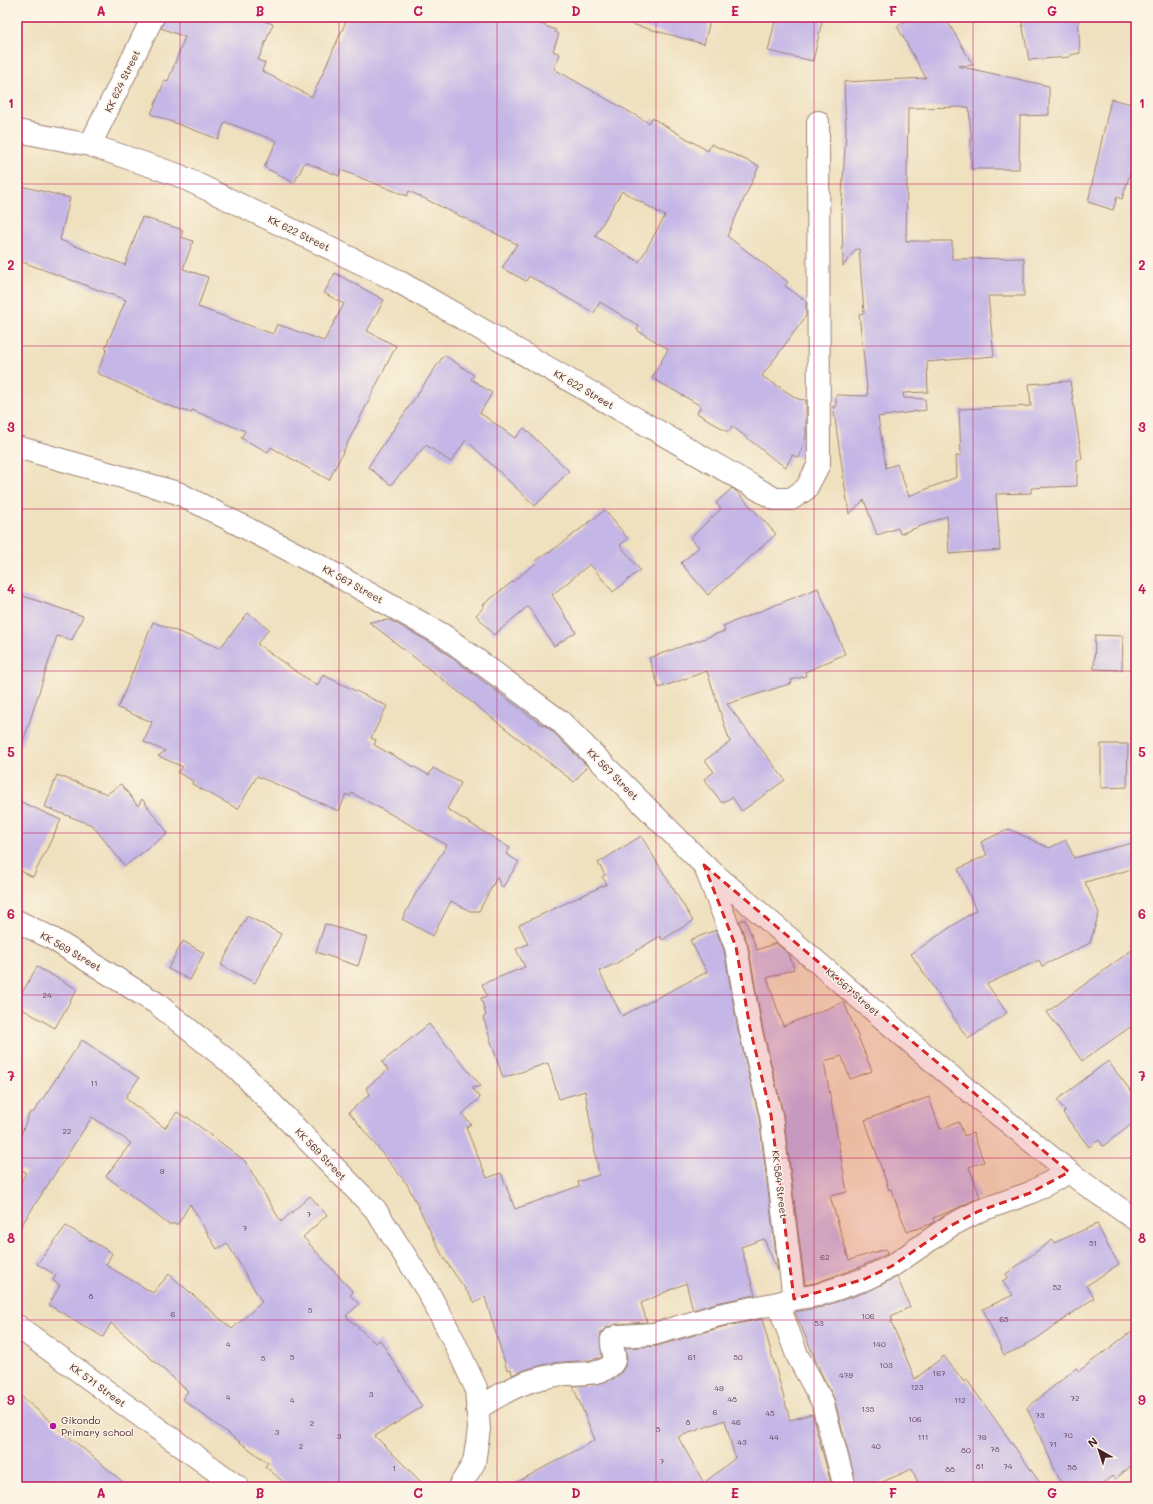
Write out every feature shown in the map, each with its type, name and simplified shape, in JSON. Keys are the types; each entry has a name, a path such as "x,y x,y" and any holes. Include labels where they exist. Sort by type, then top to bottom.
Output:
{"street":[{"name":"KK 624 Street","path":"90,146 154,17"},
{"name":"KK 622 Street","path":"17,131 90,146 178,175 396,280 775,500 792,499 806,489 818,464 818,122"},
{"name":"KK 567 Street","path":"17,447 178,493 320,566 443,635 560,721 704,865 944,1070 1069,1172 1136,1220"},
{"name":"KK 584 Street","path":"704,865 736,948 750,1028 771,1116 786,1301 797,1355 822,1401 845,1487"},
{"name":"KK 569 Street","path":"17,921 53,939 156,1003 238,1069 375,1209 427,1290 452,1337 476,1388 479,1429 474,1463 460,1487"},
{"path":"477,1409 503,1392 526,1382 566,1374 589,1373 610,1366 614,1361 615,1356 611,1345 612,1339 618,1336 654,1334 719,1316 818,1295 865,1279 892,1266 956,1223 979,1211 1030,1193 1069,1172"},
{"name":"KK 571 Street","path":"17,1326 238,1487"}],"highlighted area":[{"path":"704,865 902,1033 1069,1172 1030,1193 979,1211 950,1226 892,1266 865,1279 794,1299 771,1115 750,1028 736,947"}],"building":[{"path":"165,17 253,17 273,24 258,60 265,63 262,71 312,97 348,17 522,17 556,30 555,32 559,34 553,51 560,54 554,69 649,123 652,118 708,151 711,144 759,166 727,236 788,282 785,286 806,301 806,316 762,376 798,399 806,400 806,437 799,458 792,455 786,467 732,426 728,432 697,413 701,406 652,378 668,349 637,330 639,326 600,302 594,313 529,276 526,281 502,268 517,244 409,191 407,196 341,170 339,176 305,162 294,183 264,167 277,141 225,122 218,139 151,114 165,80 168,81 185,37 161,28","holes":["622,191 665,216 639,262 595,236"]},
{"path":"632,17 711,17 704,44 631,24"},
{"path":"776,17 823,17 813,61 768,51"},
{"path":"913,17 945,17 973,65 958,66 1049,86 1049,115 1020,116 1019,169 971,169 969,107 908,108 906,241 952,241 952,259 1024,258 1024,296 988,296 994,356 927,362 928,392 903,393 904,398 925,399 926,410 878,417 886,468 897,464 909,496 957,477 956,456 961,455 959,409 1031,406 1029,384 1070,381 1082,459 1077,460 1077,486 1031,488 1031,493 996,494 1000,550 949,554 947,516 900,534 898,528 877,535 864,500 849,514 833,406 836,407 836,395 868,396 859,314 864,313 859,249 856,249 843,266 841,211 846,131 844,82 926,78 897,26"},
{"path":"1021,17 1078,17 1080,53 1070,55 1070,57 1029,60"},
{"path":"1111,99 1136,105 1136,155 1122,199 1117,197 1113,210 1088,202"},
{"path":"21,186 70,198 60,240 125,265 142,217 183,230 181,237 193,241 183,269 208,277 198,307 273,334 277,324 324,341 344,304 324,293 335,273 384,300 367,331 396,346 329,480 271,447 268,452 241,438 245,431 192,410 191,413 164,404 97,373 107,349 105,348 126,300 17,260 17,202"},
{"path":"444,355 474,375 471,379 492,393 480,413 515,438 524,428 569,471 535,506 466,440 451,462 426,445 391,485 368,467"},
{"path":"732,488 776,534 708,595 681,563 699,547 690,538 721,509 716,503"},
{"path":"605,510 628,539 620,545 640,570 613,592 590,564 552,595 576,632 554,646 528,606 494,635 476,615 484,607 483,605 536,563 535,561 557,547"},
{"path":"818,588 845,654 805,672 806,676 791,680 792,683 727,704 785,780 742,811 732,797 722,803 704,779 714,772 705,760 730,742 707,671 659,688 649,658 725,631 723,626"},
{"path":"17,594 83,616 72,640 57,636 22,745 17,744"},
{"path":"248,613 269,629 257,644 317,686 323,675 387,706 371,738 376,740 374,745 429,775 433,768 461,783 447,809 510,848 506,854 519,862 502,888 497,877 479,911 470,911 451,901 433,936 402,919 416,893 447,845 352,793 350,796 346,794 339,811 257,776 238,809 192,784 193,781 177,772 183,767 158,756 165,751 144,742 152,722 118,708 153,622 220,648"},
{"path":"390,620 436,646 542,725 543,724 587,766 574,782 369,622"},
{"path":"1095,635 1123,636 1122,670 1094,669"},
{"path":"1101,744 1128,744 1127,787 1101,788"},
{"path":"57,775 107,794 121,784 138,806 142,799 168,833 125,866 92,825 45,807"},
{"path":"17,800 61,820 33,877 17,869"},
{"path":"1009,829 1049,848 1066,840 1074,858 1136,842 1136,868 1085,882 1099,913 1090,943 1042,966 1039,960 987,984 1007,1013 968,1039 911,954 976,910 958,869 987,855 981,842"},
{"path":"641,836 693,921 662,940 660,936 615,964 599,971 622,1016 707,972 690,940 716,930 724,950 738,1030 759,1117 778,1271 764,1239 741,1247 755,1295 716,1303 693,1310 686,1283 641,1303 647,1322 617,1324 606,1328 601,1332 600,1338 602,1356 600,1358 551,1363 527,1369 512,1375 511,1369 507,1370 485,1297 475,1303 443,1257 407,1184 349,1112 370,1094 366,1088 388,1070 382,1062 429,1024 481,1086 472,1088 480,1098 462,1114 471,1124 466,1128 487,1178 501,1173 515,1209 579,1186 578,1182 599,1175 585,1091 559,1099 548,1063 503,1078 483,1017 486,1016 481,998 487,996 482,984 525,967 516,949 528,944 519,925 607,884 602,877 605,875 598,863"},
{"path":"247,916 281,934 255,983 221,965"},
{"path":"745,919 757,950 776,943 789,954 794,969 767,978 783,1026 844,1002 872,1071 850,1079 842,1056 824,1061 847,1192 830,1196 849,1260 886,1249 887,1254 860,1267 815,1283 805,1285 783,1113 762,1025 748,945 739,921"},
{"path":"325,924 367,937 358,966 316,952"},
{"path":"183,941 204,953 190,980 168,969"},
{"path":"1136,947 1136,1023 1082,1061 1047,1012"},
{"path":"37,967 77,989 55,1028 17,1006 17,1001"},
{"path":"82,1040 139,1078 125,1098 165,1128 177,1112 186,1118 187,1117 245,1161 281,1222 310,1196 327,1215 303,1237 353,1292 350,1295 359,1304 346,1316 375,1343 380,1340 422,1407 375,1436 426,1487 289,1487 265,1466 268,1463 182,1399 188,1391 111,1323 103,1337 49,1305 60,1285 53,1281 56,1275 37,1264 66,1226 112,1253 106,1265 153,1293 169,1274 232,1329 262,1302 227,1243 217,1249 190,1204 178,1224 168,1224 106,1176 131,1143 92,1117 17,1232 17,1191 26,1172 17,1169 17,1145 30,1112 33,1113"},
{"path":"1108,1061 1136,1098 1136,1121 1103,1146 1099,1140 1089,1147 1063,1113 1065,1111 1057,1100"},
{"path":"929,1097 940,1129 959,1122 964,1136 973,1133 984,1162 969,1167 980,1197 933,1218 934,1222 931,1224 907,1232 891,1189 889,1190 865,1120"},
{"path":"1097,1224 1119,1264 1086,1286 1094,1298 1036,1339 1024,1345 1025,1346 1004,1355 983,1309 1013,1295 1002,1281 1008,1278 1006,1274 1052,1240 1054,1243"},
{"path":"897,1277 910,1307 891,1316 893,1321 891,1321 915,1379 944,1356 964,1382 967,1380 1043,1487 920,1487 912,1469 871,1487 857,1487 834,1398 822,1375 795,1312 822,1307 869,1291"},
{"path":"762,1319 790,1420 812,1414 832,1487 508,1487 595,1440 573,1386 598,1384 615,1378 621,1373 625,1366 627,1359 625,1348 657,1346 722,1327","holes":["725,1420 735,1458 704,1483 678,1437"]},
{"path":"1136,1328 1136,1462 1115,1479 1112,1476 1099,1487 1063,1487 1027,1408 1076,1368 1079,1371"},
{"name":"Gikondo Primary school","path":"17,1393 129,1487 17,1487"}],"place":[{"name":"Gikondo Primary school","path":"53,1426"}]}
